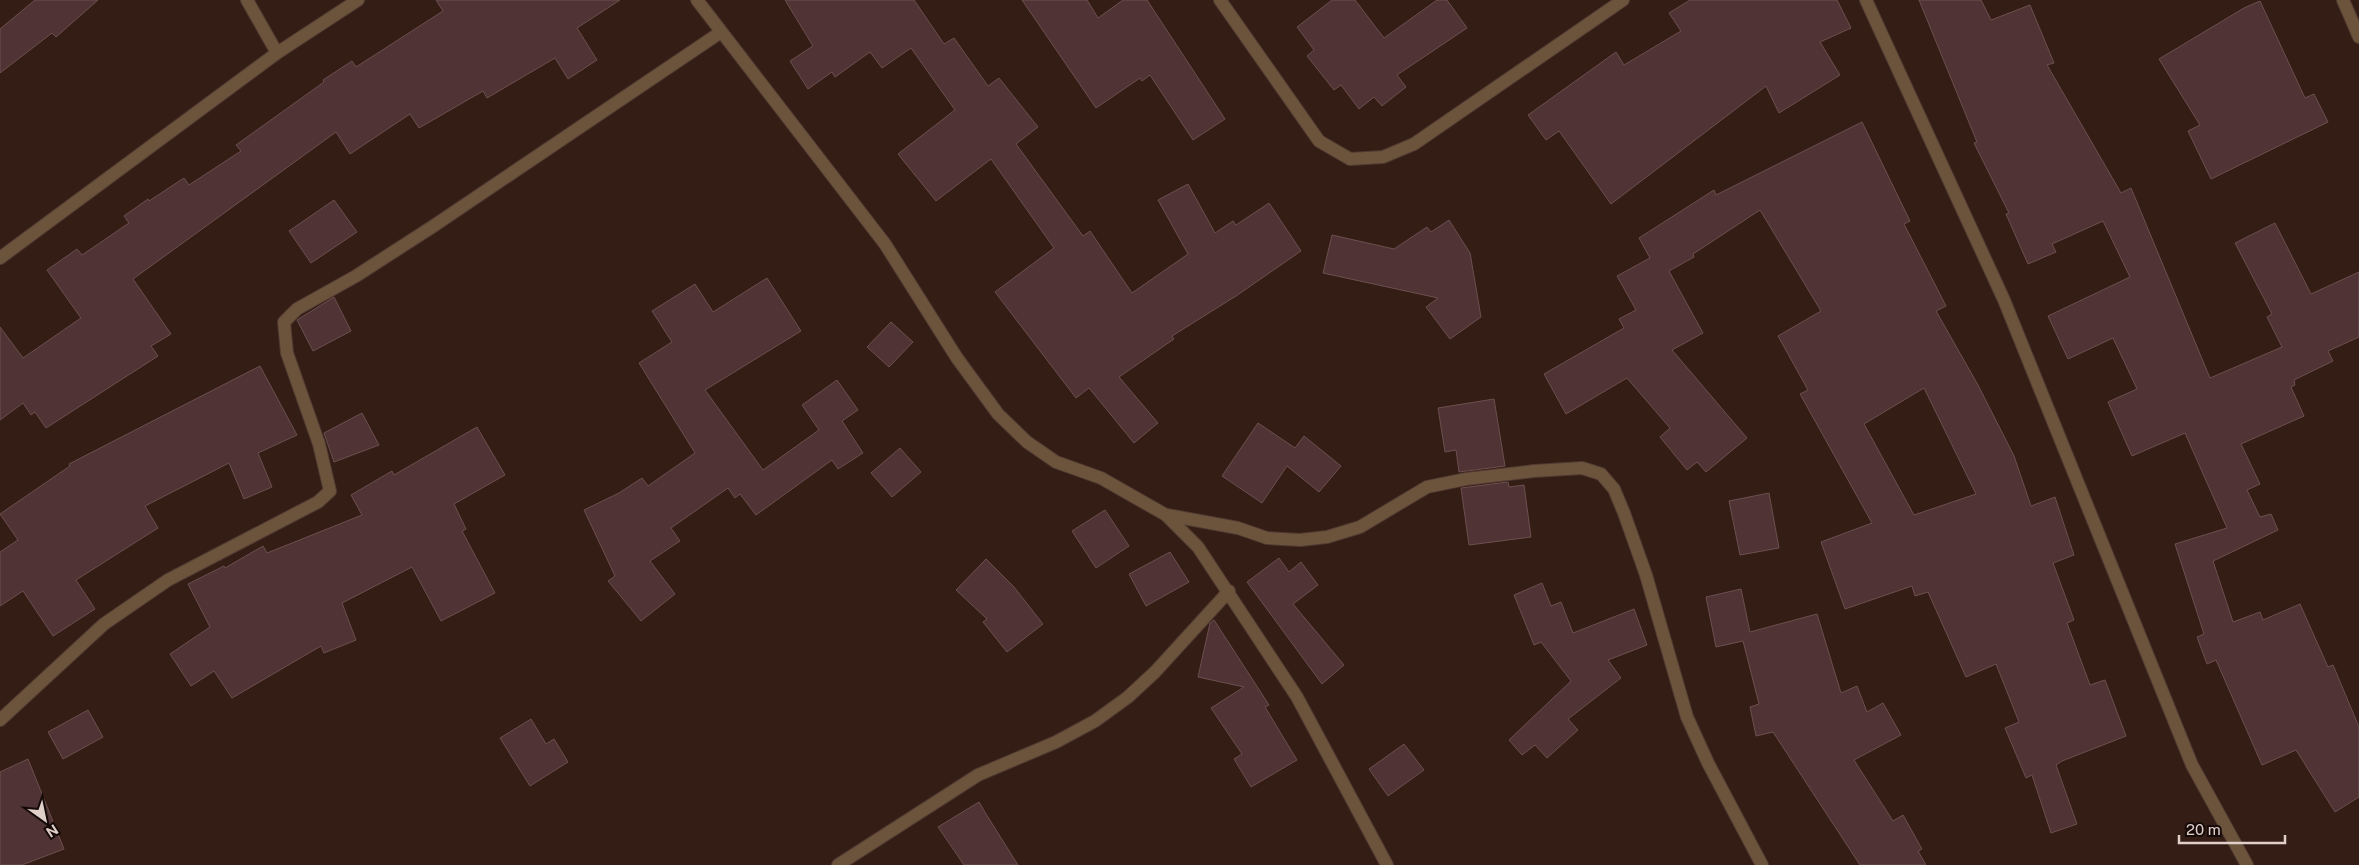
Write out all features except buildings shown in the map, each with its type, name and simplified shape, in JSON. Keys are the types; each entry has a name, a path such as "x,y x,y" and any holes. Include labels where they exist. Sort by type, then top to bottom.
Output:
{"street":[{"path":"247,0 278,53"},
{"path":"0,258 278,53 358,0"},
{"path":"697,0 885,244 957,358 998,414 1027,442 1056,462 1101,478 1166,515 1198,547 1229,591 1296,697 1387,865"},
{"path":"1220,0 1319,141 1350,159 1383,158 1414,144 1624,0"},
{"path":"1866,0 2004,300 2192,765 2247,865"},
{"path":"2343,0 2359,37"},
{"path":"0,720 104,624 168,580 318,502 330,491 318,444 287,353 284,322 297,309 356,276 432,227 721,32"},
{"path":"1166,515 1238,528 1267,538 1300,540 1327,537 1360,527 1427,487 1466,479 1544,470 1582,468 1601,474 1614,489 1646,575 1687,717 1708,763 1762,865"},
{"path":"838,865 978,775 1056,742 1095,721 1128,697 1155,672 1229,591"}]}
